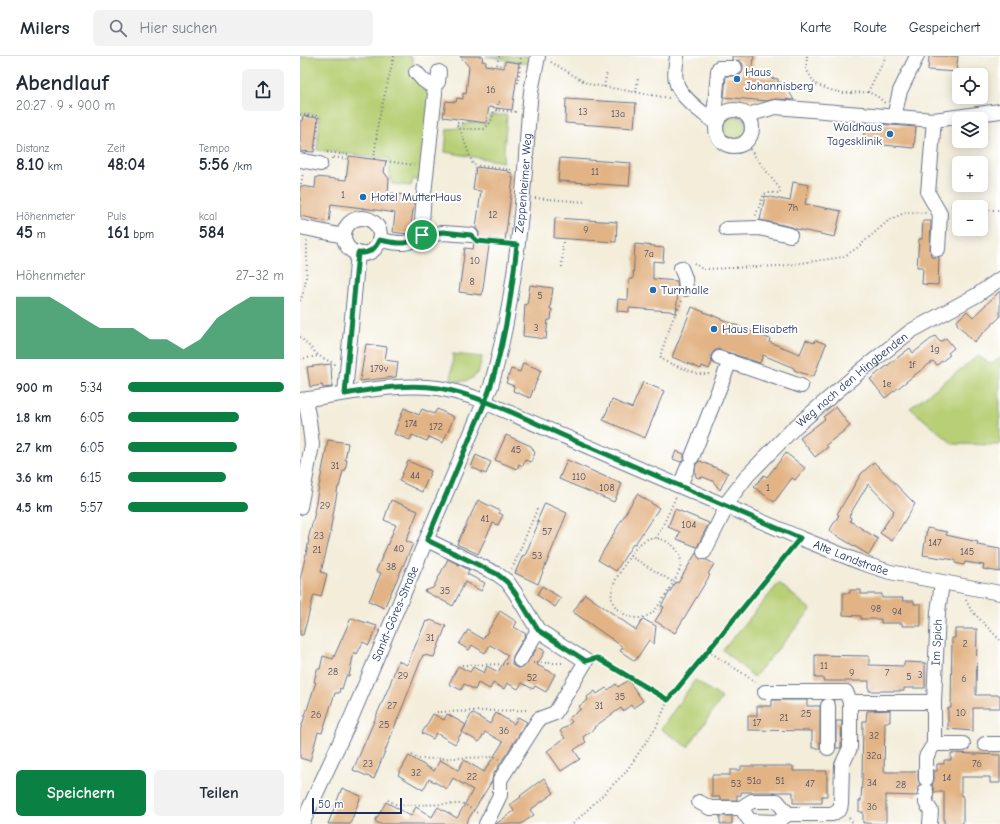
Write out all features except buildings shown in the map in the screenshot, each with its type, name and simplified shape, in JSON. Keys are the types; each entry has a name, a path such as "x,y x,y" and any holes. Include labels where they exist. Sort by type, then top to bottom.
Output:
{"street":[{"name":"Zeppenheimer Weg","path":"485,402 491,386 503,341 507,318 522,198 531,92 538,56"},
{"path":"676,56 676,83 689,101 714,121"},
{"path":"894,117 900,91 917,56"},
{"path":"714,121 727,110 738,109 748,115 751,119 753,131 745,143 737,146 726,144 721,140 716,129 714,121 718,71 719,68 735,68"},
{"path":"416,72 423,80 434,87 436,93 427,167 422,235"},
{"path":"434,87 438,82 439,72"},
{"path":"748,115 775,107 934,120 1000,111"},
{"path":"934,120 928,193 940,214 938,250"},
{"path":"300,160 325,163"},
{"path":"364,213 375,224 379,234 379,240 377,245 369,252 358,253 352,251 348,247 344,236 350,222 364,213"},
{"path":"303,227 327,234 344,236"},
{"path":"726,229 759,228 790,234"},
{"path":"379,240 406,244 414,241 422,235 443,232 471,235"},
{"path":"345,394 358,253"},
{"path":"686,288 685,278 687,265"},
{"name":"Weg nach den Hingbenden","path":"704,552 726,506 748,475 795,427 862,369 911,332 977,295 1000,279"},
{"path":"680,486 724,377 724,359 801,386"},
{"name":"Alte Landstraße","path":"302,400 378,389 424,387 437,388 462,394 485,402 800,538 862,563 890,572 1000,593"},
{"path":"300,507 312,445 309,420 302,400"},
{"name":"Sankt-Göres-Straße","path":"302,824 352,716 485,402"},
{"path":"427,540 497,574 507,582 516,594 538,630 586,661 555,713 539,719 500,780 500,795 487,822"},
{"name":"Im Spich","path":"930,824 931,811 926,803 926,757 934,744 934,702 938,612 942,583"},
{"path":"520,660 538,630"},
{"path":"741,808 750,821 777,822 788,814 832,814 840,809 842,804 842,765 850,748 850,702 846,692 765,692"},
{"path":"850,702 934,702"},
{"path":"828,748 828,711 850,717"},
{"path":"934,744 964,744"},
{"path":"986,744 1000,744"},
{"path":"699,802 710,808 741,808 752,801 777,801 788,814"}],"path":[{"path":"374,159 378,123 394,56"},
{"path":"499,56 497,65 504,66"},
{"path":"518,83 521,56"},
{"path":"538,56 560,66 585,83 672,98 682,92"},
{"path":"807,56 806,69 815,84 830,90 844,93 868,92 877,96 889,106 894,117"},
{"path":"868,92 886,56"},
{"path":"604,87 607,72"},
{"path":"636,92 638,78"},
{"path":"460,129 484,129 491,122 494,111 497,110 498,102 500,102"},
{"path":"497,110 515,112 516,105"},
{"path":"300,115 319,116 315,150 348,155 346,159 332,157 325,163"},
{"path":"463,120 462,123 458,122 456,124 460,129 473,165 514,171"},
{"path":"745,143 780,189 780,193 764,194 752,228"},
{"path":"386,161 427,167"},
{"path":"301,184 302,180"},
{"path":"522,198 586,202"},
{"path":"687,265 702,269 780,266 833,259 844,256 857,248 888,222 906,212 922,213 952,205"},
{"path":"988,210 1000,210"},
{"path":"300,301 303,295 307,270 303,227"},
{"path":"471,235 477,241 517,245"},
{"path":"562,267 563,242"},
{"path":"686,288 683,300 672,321 660,356 664,361 698,374 716,374 724,377"},
{"path":"300,337 319,356 347,370"},
{"path":"300,359 319,356"},
{"path":"656,538 680,486"},
{"path":"507,582 538,507"},
{"path":"656,538 669,542 675,547 680,556 680,570 653,612 639,618 626,616 614,605 611,594 614,581 637,545 643,541 656,538"},
{"path":"573,824 625,774 657,726 668,700 800,538"},
{"path":"630,556 673,582"},
{"path":"957,586 972,610 1000,640"},
{"path":"708,651 747,676"},
{"path":"586,661 597,658 668,700"},
{"path":"437,712 533,710 544,717"},
{"path":"412,755 418,759 495,757 510,765"},
{"path":"388,800 397,805 464,804 487,822"}],"green space":[{"path":"300,56 411,56 413,62 424,76 431,93 422,180 413,179 411,186 392,184 389,159 317,150 320,116 300,113"},
{"path":"486,56 530,56 529,64"},
{"path":"490,115 507,115 503,162 445,152 447,129 461,128 469,122 487,124"},
{"path":"735,116 740,117 746,123 746,133 740,139 735,140 730,139 724,133 723,128 724,123 730,117"},
{"path":"453,354 482,357 479,370 473,378 464,381 451,381"},
{"path":"978,356 991,364 1000,358 1000,445 953,444 910,408"},
{"path":"779,583 811,610 754,677 723,650"},
{"path":"695,680 722,698 688,747 661,729"}],"place":[{"name":"Haus Johannisberg","path":"737,79"},
{"name":"Waldhaus Tagesklinik","path":"890,134"},
{"name":"Hotel MutterHaus","path":"363,197"},
{"name":"Turnhalle","path":"653,290"},
{"name":"Haus Elisabeth","path":"714,329"}],"route":[{"path":"422,235 414,241 406,244 379,240 373,250 363,254 358,253 345,394 378,389 424,387 437,388 473,397 485,402 725,505 800,538 668,700 597,658 586,661 550,639 538,630 507,582 497,574 427,540 485,402 491,386 503,341 517,245 477,241 471,235 443,232 422,235"}]}
